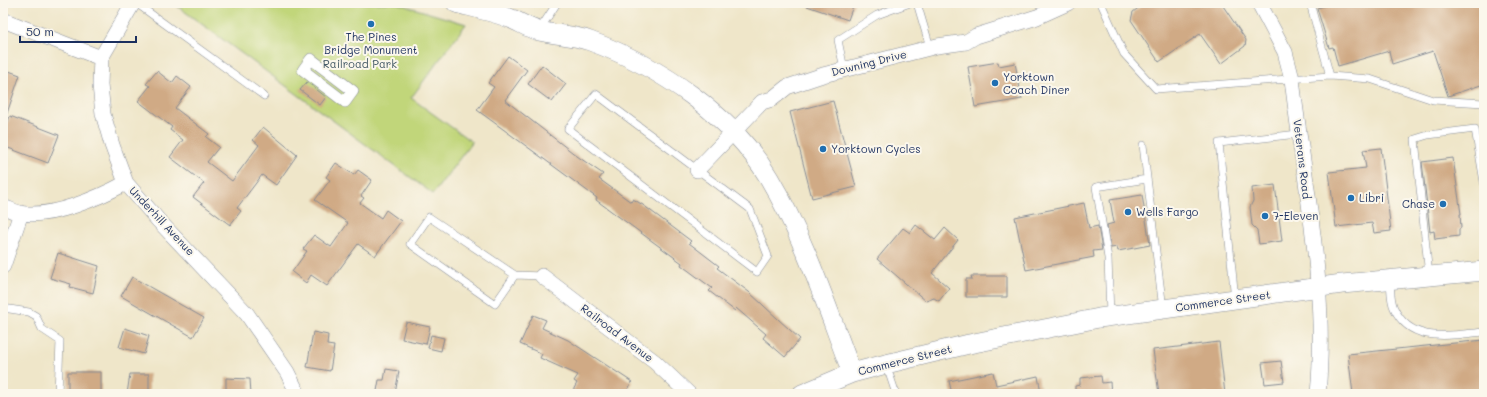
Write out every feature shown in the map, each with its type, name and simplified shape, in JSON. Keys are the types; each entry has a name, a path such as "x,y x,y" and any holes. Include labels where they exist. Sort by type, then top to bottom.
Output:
{"street":[{"path":"3,20 100,58 133,3"},
{"name":"Commerce Street","path":"456,3 477,6 538,31 588,40 631,58 698,99 717,115 749,150 769,178 800,238 852,373 969,344 1110,316 1342,284 1484,271"},
{"name":"Downing Drive","path":"697,170 762,102 772,99 787,87 844,69 930,48 966,42 976,36 1037,17 1068,3"},
{"name":"Veterans Road","path":"1259,3 1285,52 1292,79 1319,288 1320,343 1318,394"},
{"name":"Underhill Avenue","path":"100,58 100,85 103,114 112,145 126,183 158,220 247,314 287,372 298,394"},
{"path":"3,207 21,213 50,212 88,201 126,183"},
{"path":"3,266 21,213"},
{"name":"Railroad Avenue","path":"542,276 655,362 688,393"},
{"path":"814,392 852,373"}],"lane":[{"path":"136,3 264,96"},
{"path":"538,31 556,3"},
{"path":"844,69 838,40 877,15 910,3"},
{"path":"917,3 930,48"},
{"path":"1101,3 1124,54 1156,89 1330,76 1370,79 1433,100 1484,103"},
{"path":"1310,3 1330,76"},
{"path":"596,94 697,170 750,209 768,256 758,272 568,129 596,94"},
{"path":"1429,276 1415,139 1428,135 1475,128 1484,182"},
{"path":"1235,299 1219,144 1298,134"},
{"path":"1143,145 1163,309"},
{"path":"1110,316 1108,258 1096,187 1147,178"},
{"path":"515,275 494,304 410,244 429,217 515,275 542,276"},
{"path":"1484,224 1484,231"},
{"path":"1390,280 1393,307 1404,323 1423,335 1448,336 1484,332"},
{"path":"3,308 29,312 36,316 42,329 60,341 58,394"},
{"path":"886,364 896,394"}],"green space":[{"name":"Railroad Park","path":"173,3 396,3 466,24 411,98 472,142 433,194"}],"building":[{"path":"805,3 854,3 848,20 804,5"},
{"path":"1145,3 1221,3 1246,40 1245,46 1221,64 1200,34 1159,62 1131,20 1133,12"},
{"path":"1334,3 1484,3 1484,84 1448,96 1433,51 1392,64 1389,51 1338,66 1333,47 1329,48 1317,8"},
{"path":"508,56 527,70 505,100 577,156 603,174 599,179 631,202 633,199 643,205 691,241 689,243 719,266 717,268 749,292 800,339 785,357 763,338 766,334 736,308 735,311 709,291 712,288 681,265 682,263 596,200 597,198 477,110 494,87 488,83"},
{"name":"Yorktown Coach Diner","path":"998,62 999,66 1015,63 1022,99 975,107 968,67"},
{"path":"542,65 566,84 552,102 528,84"},
{"path":"3,69 20,75 5,119 3,118"},
{"path":"157,71 172,83 177,76 191,87 175,108 209,134 206,137 219,147 207,162 232,181 259,145 253,140 263,127 297,155 276,185 262,175 237,208 241,211 230,225 193,197 204,183 170,157 183,140 170,130 172,127 138,101 150,86 146,84"},
{"path":"307,82 326,97 320,105 300,90"},
{"name":"Yorktown Cycles","path":"833,101 856,187 812,198 790,112"},
{"path":"10,116 59,135 48,163 3,146 3,135"},
{"path":"1381,148 1391,231 1374,233 1372,223 1336,227 1329,172 1366,168 1363,150"},
{"name":"Chase","path":"1453,158 1461,214 1461,228 1459,229 1459,236 1435,239 1434,231 1430,232 1422,162"},
{"path":"336,163 354,175 358,170 372,180 361,196 364,198 360,203 381,218 386,210 401,221 375,256 358,244 327,286 311,275 306,283 292,272 307,251 303,249 314,235 331,247 348,223 315,200 330,180 326,177"},
{"name":"7-Eleven","path":"1275,185 1282,241 1259,244 1257,230 1252,225 1250,207 1253,201 1252,188"},
{"name":"Wells Fargo","path":"1142,195 1150,245 1118,251 1117,247 1111,248 1107,225 1114,223 1110,200"},
{"path":"1084,203 1089,228 1098,226 1102,250 1093,251 1094,257 1026,270 1015,217"},
{"path":"916,225 935,240 945,228 958,240 932,273 949,288 939,301 934,298 926,301 877,259 903,228 910,233"},
{"path":"58,253 99,266 93,293 70,287 71,284 50,278"},
{"path":"971,276 1007,276 1007,297 966,297 966,279 972,279"},
{"path":"132,277 204,318 193,337 121,296"},
{"path":"533,315 546,320 542,328 568,340 632,382 625,394 571,394 577,383 574,381 578,375 540,358 542,354 520,344"},
{"path":"406,322 430,327 426,344 402,339"},
{"path":"125,328 149,336 144,354 119,347"},
{"path":"313,332 328,335 327,345 334,346 330,371 307,367"},
{"path":"431,335 444,338 441,351 428,348"},
{"path":"1484,340 1484,394 1353,394 1348,354"},
{"path":"1219,342 1225,394 1159,394 1153,350"},
{"path":"1281,361 1284,382 1265,384 1262,363"},
{"path":"386,369 399,371 395,394 379,394 380,392 377,391 379,380 384,380"},
{"path":"68,372 101,372 101,394 68,394"},
{"path":"993,372 996,385 1038,376 1041,394 952,394 949,381"},
{"path":"130,374 149,374 149,394 127,394"},
{"path":"1101,376 1102,383 1110,382 1111,394 1075,394 1075,386 1080,385 1080,378"},
{"path":"226,378 250,379 251,394 226,394"}],"place":[{"name":"The Pines Bridge Monument","path":"371,24"},
{"name":"Yorktown Coach Diner","path":"995,83"},
{"name":"Yorktown Cycles","path":"823,149"},
{"name":"Libri","path":"1351,198"},
{"name":"Chase","path":"1443,204"},
{"name":"Wells Fargo","path":"1128,212"},
{"name":"7-Eleven","path":"1265,216"}]}
